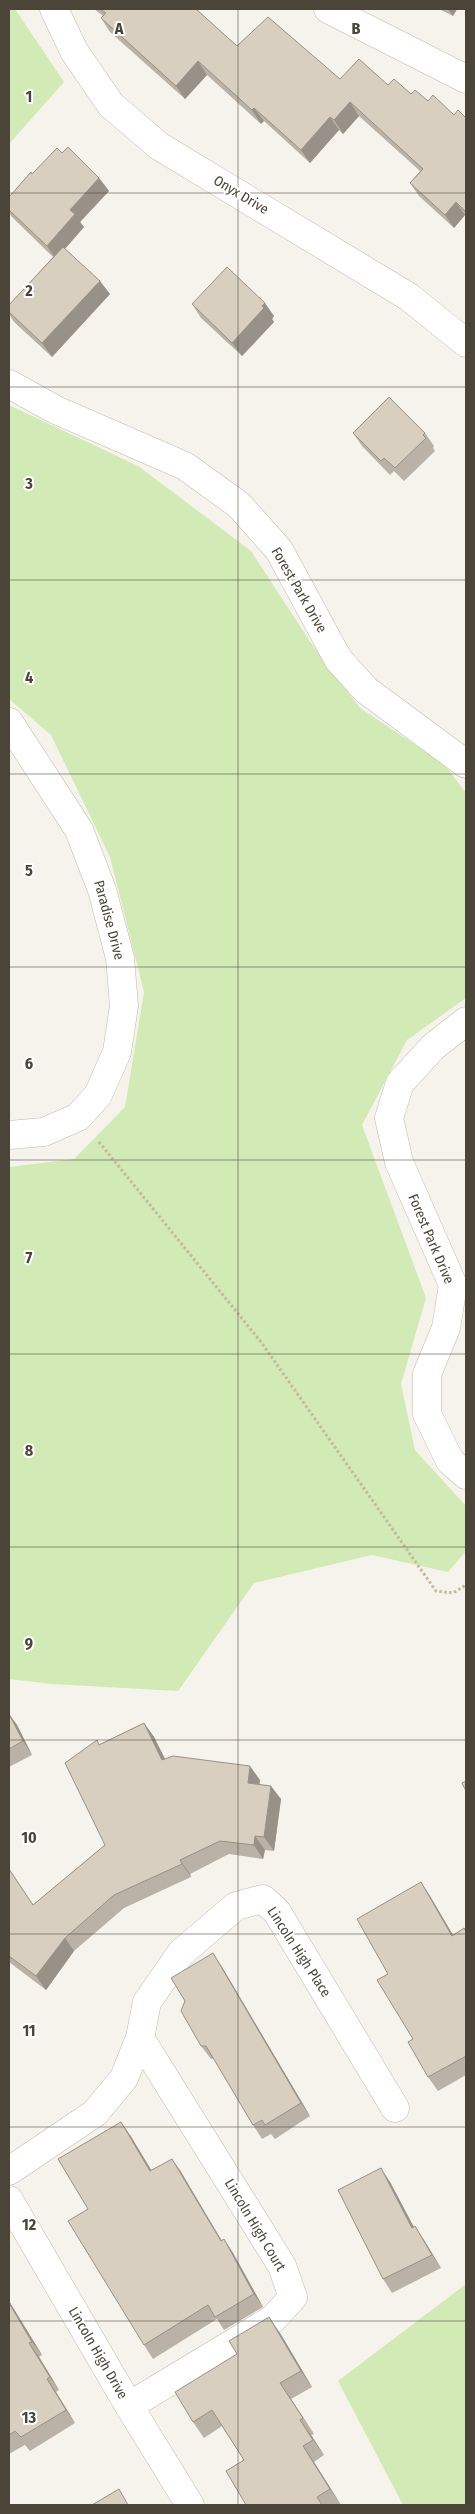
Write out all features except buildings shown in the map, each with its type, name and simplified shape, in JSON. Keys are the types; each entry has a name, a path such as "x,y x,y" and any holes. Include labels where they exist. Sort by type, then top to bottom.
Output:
{"street":[{"name":"Onyx Drive","path":"54,9 74,51 111,105 160,146 409,297 466,343"},
{"path":"328,9 466,79"},
{"name":"Forest Park Drive","path":"9,384 56,410 185,466 238,505 279,550 338,659 366,690 466,764"},
{"name":"Paradise Drive","path":"9,722 79,830 102,890 120,958 124,1006 117,1052 98,1095 78,1117 44,1132 9,1135"},
{"name":"Forest Park Drive","path":"466,1021 433,1046 400,1083 389,1118 399,1162 453,1285 446,1328 427,1374 427,1414 450,1461 466,1475"},
{"name":"Lincoln High Place","path":"9,2171 95,2113 124,2078 140,2038 147,2002 181,1953 236,1906 264,1898 276,1912 395,2108"},
{"name":"Lincoln High Court","path":"129,2406 273,2319 293,2297 282,2266 140,2038"},
{"name":"Lincoln High Drive","path":"9,2200 129,2406 190,2505"}],"path":[{"path":"78,1117 262,1342 436,1591 453,1593 466,1585"}],"green space":[{"path":"9,9 15,9 64,82 9,144"},
{"path":"9,405 138,466 251,551 309,640 360,708 444,764 466,793 466,998 407,1040 362,1125 426,1298 401,1384 415,1450 466,1506 466,1551 448,1572 372,1555 254,1583 178,1691 52,1684 9,1679 9,1167 74,1159 125,1107 144,992 110,857 51,735 9,699"},
{"path":"466,2284 466,2505 403,2505 338,2381"}]}
